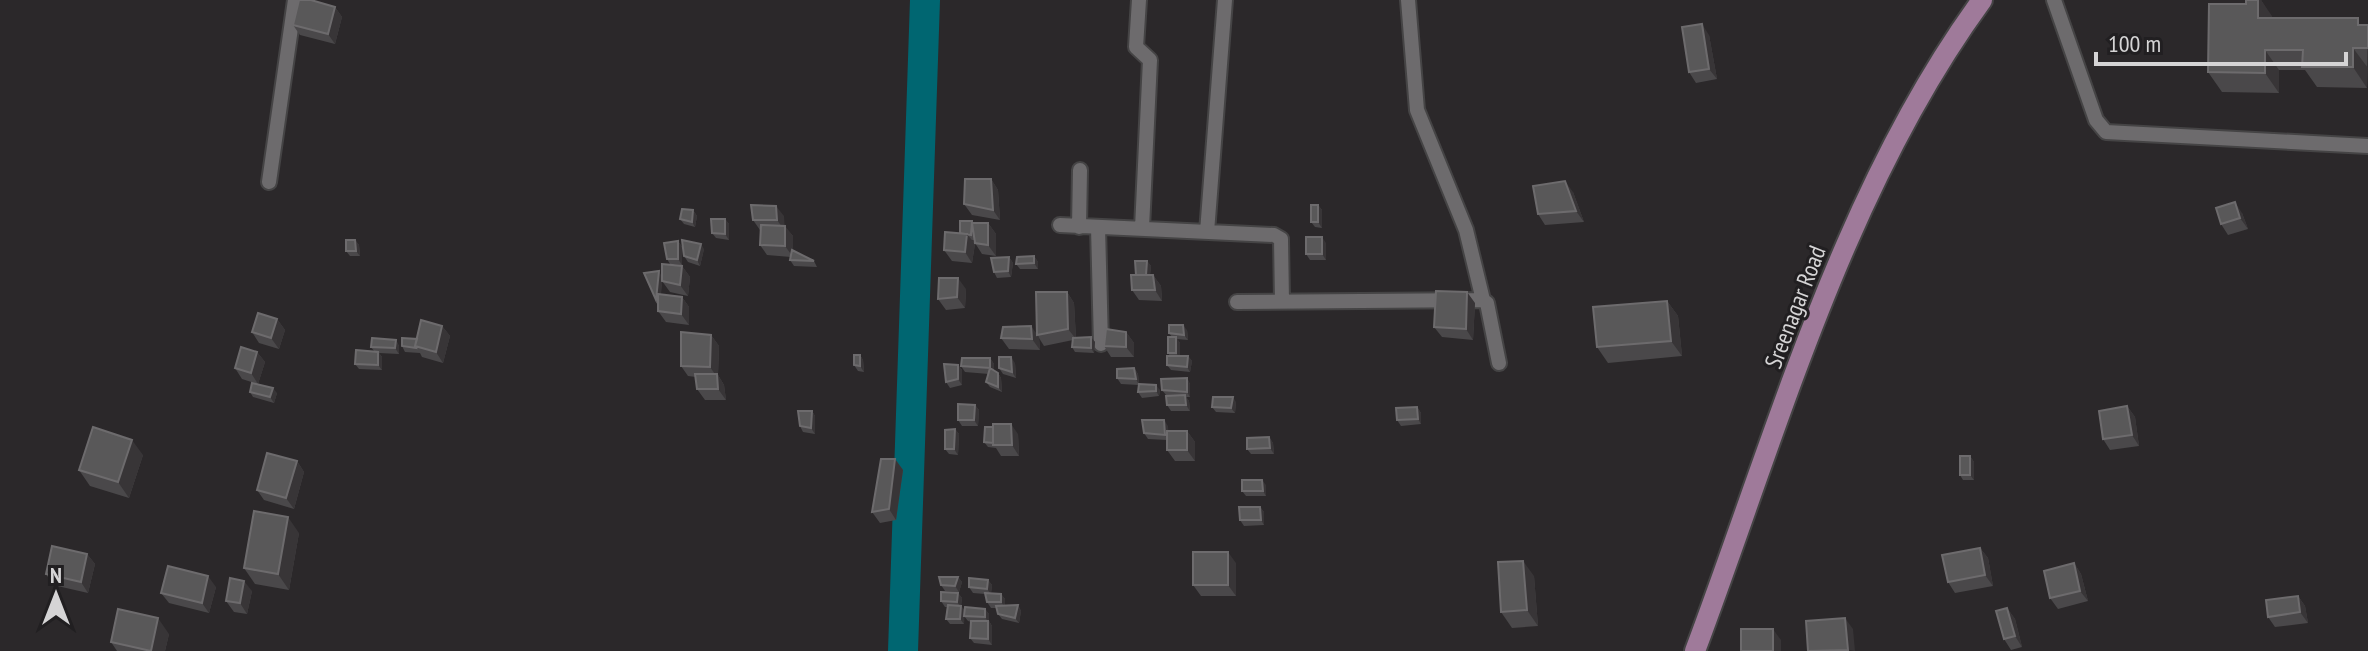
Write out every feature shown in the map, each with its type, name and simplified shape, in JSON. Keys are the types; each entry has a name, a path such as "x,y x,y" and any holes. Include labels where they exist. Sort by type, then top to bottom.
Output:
{"main road":[{"name":"Sreenagar Road","path":"1695,651 1844,250 1915,101 1982,0"}],"street":[{"path":"269,182 295,0"},
{"path":"1139,0 1136,47 1150,60 1142,228"},
{"path":"1207,232 1225,0"},
{"path":"1408,0 1417,110 1466,230 1483,300 1487,303 1499,363"},
{"path":"2054,0 2096,120 2106,132 2368,146"},
{"path":"1079,227 1080,170"},
{"path":"1060,225 1274,235 1281,239 1282,301"},
{"path":"1098,227 1101,344"},
{"path":"1237,302 1483,300"}],"building":[{"path":"299,0 335,7 328,34 293,25"},
{"path":"2246,0 2258,0 2258,18 2358,18 2358,25 2368,25 2368,48 2353,48 2353,67 2302,67 2303,50 2265,50 2265,73 2208,72 2209,4 2246,4"},
{"path":"1702,24 1709,69 1689,72 1682,27"},
{"path":"965,179 991,179 993,210 964,204"},
{"path":"1565,181 1576,211 1538,214 1533,186"},
{"path":"2235,202 2240,218 2221,224 2216,208"},
{"path":"751,205 776,206 777,220 753,220"},
{"path":"1311,205 1318,205 1318,222 1311,222"},
{"path":"682,209 693,210 692,222 680,219"},
{"path":"711,219 725,219 725,234 712,233"},
{"path":"960,221 972,221 971,235 960,233"},
{"path":"972,223 988,223 988,245 975,243"},
{"path":"761,225 785,226 785,246 760,245"},
{"path":"945,232 967,234 965,252 944,250"},
{"path":"1306,237 1322,237 1322,254 1306,254"},
{"path":"346,240 355,240 356,251 346,251"},
{"path":"682,240 701,244 697,260 684,256"},
{"path":"678,241 678,259 667,259 664,243"},
{"path":"792,250 814,261 790,260"},
{"path":"1034,256 1034,263 1016,264 1017,257"},
{"path":"1009,257 1008,271 994,272 991,258"},
{"path":"1135,261 1147,261 1146,275 1136,275"},
{"path":"662,264 682,266 680,285 662,281"},
{"path":"659,271 656,300 644,273"},
{"path":"1131,275 1153,275 1155,290 1132,290"},
{"path":"939,278 958,278 957,297 938,299"},
{"path":"1436,291 1467,292 1466,329 1434,327"},
{"path":"1036,292 1067,292 1068,329 1037,335"},
{"path":"658,294 682,297 681,314 658,311"},
{"path":"1667,301 1671,341 1597,347 1593,307"},
{"path":"258,313 277,319 271,338 252,332"},
{"path":"421,320 442,326 436,352 415,346"},
{"path":"1169,325 1183,325 1184,335 1169,333"},
{"path":"1031,326 1032,339 1001,338 1003,327"},
{"path":"1106,329 1126,332 1126,347 1104,346"},
{"path":"681,332 711,335 710,367 681,366"},
{"path":"1091,337 1091,348 1072,347 1073,338"},
{"path":"1168,337 1176,337 1176,353 1168,353"},
{"path":"372,338 396,340 395,348 371,347"},
{"path":"402,338 417,339 416,348 402,346"},
{"path":"241,347 257,352 251,373 235,368"},
{"path":"356,350 378,352 378,365 355,364"},
{"path":"854,355 860,355 860,366 854,365"},
{"path":"1167,356 1188,356 1187,367 1167,365"},
{"path":"999,357 1011,357 1012,372 999,368"},
{"path":"962,358 990,358 990,368 961,366"},
{"path":"944,364 958,365 958,379 946,382"},
{"path":"990,368 998,373 998,387 986,382"},
{"path":"1134,368 1136,379 1117,378 1117,369"},
{"path":"695,374 717,374 718,389 697,389"},
{"path":"1187,378 1187,392 1162,390 1161,379"},
{"path":"252,383 273,388 270,397 250,392"},
{"path":"1139,384 1156,385 1156,391 1138,392"},
{"path":"1185,395 1186,405 1167,405 1166,396"},
{"path":"1213,397 1233,397 1231,408 1212,407"},
{"path":"958,404 975,405 974,420 958,420"},
{"path":"2127,406 2132,435 2103,439 2099,411"},
{"path":"1417,407 1418,419 1397,420 1396,408"},
{"path":"798,411 812,411 811,428 800,426"},
{"path":"1142,420 1164,420 1165,435 1144,433"},
{"path":"993,424 1011,424 1012,445 993,445"},
{"path":"93,427 132,440 118,482 79,470"},
{"path":"985,427 993,427 993,443 984,442"},
{"path":"955,429 954,449 945,449 945,430"},
{"path":"1167,431 1187,431 1187,450 1167,450"},
{"path":"1269,437 1270,448 1247,449 1247,438"},
{"path":"267,453 297,461 286,498 257,490"},
{"path":"1960,456 1970,456 1970,475 1960,475"},
{"path":"881,459 895,459 889,509 872,512"},
{"path":"1242,480 1262,480 1263,491 1242,491"},
{"path":"1239,507 1260,507 1261,520 1240,520"},
{"path":"254,511 288,517 278,574 244,568"},
{"path":"52,546 87,554 81,582 46,574"},
{"path":"1980,548 1985,575 1948,582 1942,555"},
{"path":"1193,552 1228,552 1228,585 1193,585"},
{"path":"1523,561 1527,610 1501,612 1498,562"},
{"path":"2074,563 2080,591 2050,598 2044,571"},
{"path":"168,566 208,576 202,603 161,593"},
{"path":"939,577 958,577 955,586 941,585"},
{"path":"230,578 244,581 240,603 226,601"},
{"path":"969,578 988,580 987,589 969,587"},
{"path":"941,592 958,593 957,602 941,601"},
{"path":"985,593 1001,594 1001,602 987,602"},
{"path":"2298,596 2300,612 2268,617 2266,600"},
{"path":"948,605 961,606 960,619 946,619"},
{"path":"1018,605 1015,618 998,614 996,606"},
{"path":"965,607 985,609 985,617 964,616"},
{"path":"2007,608 2015,636 2004,639 1996,611"},
{"path":"118,609 158,618 151,651 111,642"},
{"path":"1845,618 1848,650 1808,651 1806,621"},
{"path":"971,621 988,621 988,639 970,638"},
{"path":"1741,629 1773,629 1773,651 1741,651"}],"waterway":[{"path":"903,651 925,0"}]}
